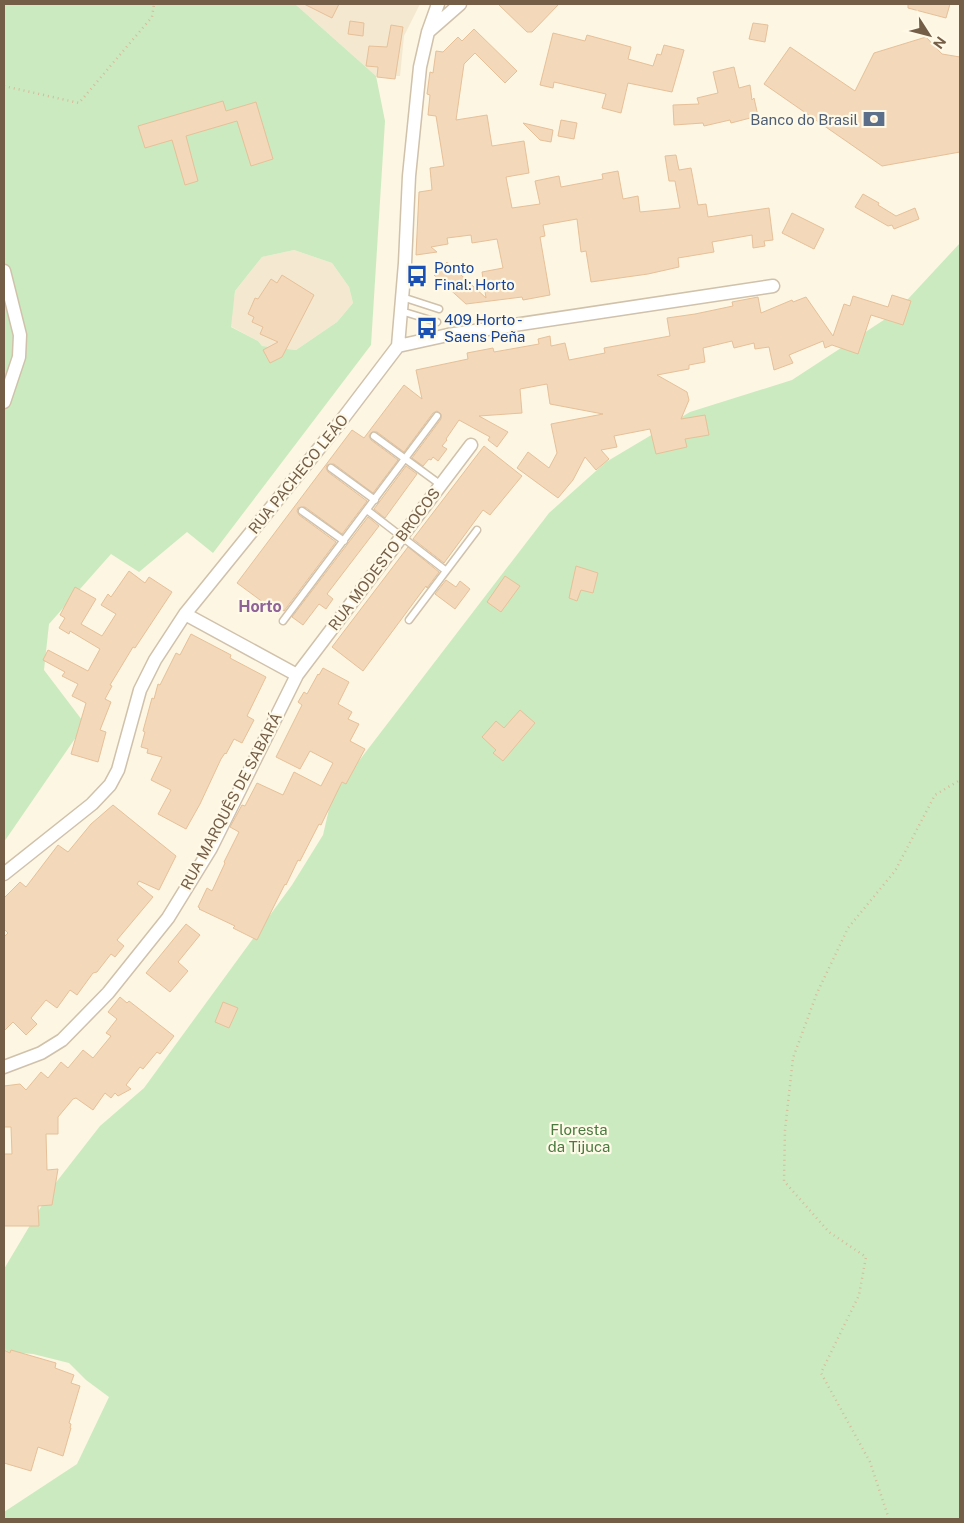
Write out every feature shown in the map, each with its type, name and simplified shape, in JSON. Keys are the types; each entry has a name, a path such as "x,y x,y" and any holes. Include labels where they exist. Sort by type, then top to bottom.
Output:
{"street":[{"path":"438,4 428,32 420,67 414,122 398,346 448,335 773,286"},
{"path":"428,32 460,4"},
{"path":"4,271 20,335 19,357 4,402"},
{"name":"RUA PACHECO LEÃO","path":"4,874 92,804 110,785 118,770 140,690 155,660 185,614 338,425 398,346"},
{"name":"RUA MODESTO BROCOS","path":"297,674 471,445"},
{"path":"185,614 297,674"},
{"name":"RUA MARQUÊS DE SABARÁ","path":"4,1067 41,1052 62,1040 108,993 168,918 210,848 297,674"}],"lane":[{"path":"402,297 439,309"},
{"path":"401,311 437,322"},
{"path":"284,621 437,416"},
{"path":"374,436 441,485"},
{"path":"331,468 375,500"},
{"path":"367,510 445,570"},
{"path":"302,511 344,541"},
{"path":"409,620 477,530"}],"path":[{"path":"4,86 79,103 152,17 154,4"},
{"path":"890,1519 870,1462 821,1373 859,1295 866,1257 829,1232 784,1181 785,1130 793,1058 817,992 848,928 895,871 935,795 960,780"}],"shaded area":[{"path":"295,4 420,4 404,36 400,76 376,76"},
{"path":"294,250 332,263 349,287 353,303 337,322 296,350 262,346 258,341 230,326 235,291 262,257"}],"green space":[{"path":"4,4 295,4 376,76 385,121 371,345 213,553 187,532 139,572 111,554 49,624 44,670 85,724 4,842","holes":["294,250 332,263 349,287 353,303 337,322 296,350 262,346 258,341 231,327 235,291 262,257"]},
{"name":"Floresta da Tijuca","path":"960,243 960,1519 4,1519 4,1512 77,1464 109,1397 86,1380 69,1363 33,1354 9,1352 4,1349 4,1269 54,1185 100,1126 144,1088 292,885 323,835 332,796 549,513 606,462 690,412 792,380 896,312"}],"building":[{"path":"304,4 339,4 332,18"},
{"path":"498,4 559,4 532,32 527,32"},
{"path":"908,4 950,4 946,18 908,8"},
{"path":"350,21 364,23 363,36 348,34"},
{"path":"753,23 768,25 765,42 749,39"},
{"path":"391,25 403,27 395,79 377,77 378,67 366,66 369,46 387,47"},
{"path":"474,29 517,71 505,83 475,53 464,64 456,120 487,115 492,146 524,141 529,173 506,177 512,208 540,204 535,181 559,176 561,187 603,179 602,174 618,171 623,199 638,196 640,212 680,208 675,181 669,181 665,156 676,155 679,170 691,168 698,205 706,204 708,217 769,208 773,240 764,241 765,246 753,248 752,235 712,242 714,252 678,258 679,267 648,274 591,282 586,251 581,252 577,219 543,225 545,236 540,237 550,295 523,300 522,297 466,304 434,275 447,262 486,298 482,272 503,268 497,239 472,243 471,235 447,238 448,244 431,247 437,252 416,255 419,192 432,190 430,168 444,166 436,116 428,115 430,95 427,94 430,72 433,73 436,51 443,52 458,37 462,41"},
{"path":"553,33 585,41 587,35 631,47 628,59 653,66 657,54 661,55 664,45 684,50 672,92 628,83 621,113 602,108 606,94 554,82 553,88 540,85"},
{"path":"926,37 942,54 960,57 960,152 882,166 764,84 790,47 855,91 874,53"},
{"path":"734,67 739,88 750,85 752,100 754,98 758,116 731,123 730,120 704,126 703,123 674,125 673,105 699,104 697,98 718,93 713,72"},
{"path":"223,101 226,111 256,102 273,159 251,166 237,121 186,136 198,181 185,185 172,140 145,148 138,126"},
{"path":"561,120 577,123 574,139 558,136"},
{"path":"523,123 553,130 551,142 540,140"},
{"path":"863,194 896,216 915,208 919,219 894,229 892,225 888,226 855,207"},
{"path":"792,213 824,229 814,249 782,233"},
{"path":"282,275 314,295 282,357 270,363 263,350 278,342 260,334 263,327 252,322 254,317 248,314 255,298 258,299 271,279 277,283"},
{"path":"892,295 911,301 903,325 871,315 858,354 832,345 825,348 823,341 789,355 793,363 774,370 769,347 755,349 754,343 734,348 732,341 703,348 705,362 689,365 689,369 657,375 687,392 689,400 681,419 705,415 709,435 685,439 687,447 656,454 650,429 614,436 617,447 601,450 609,459 596,470 585,457 573,480 558,498 517,468 528,452 549,468 557,453 551,424 603,414 550,404 547,384 520,389 522,413 479,416 508,432 497,447 488,440 490,437 459,420 442,446 447,449 438,461 433,457 423,466 412,458 441,419 441,414 437,411 433,413 404,452 377,432 372,432 369,436 371,440 398,460 373,493 334,464 327,465 328,472 367,501 342,534 305,507 298,508 299,515 336,542 284,611 282,610 279,614 237,583 352,430 364,438 404,385 422,399 416,370 468,359 467,353 493,348 494,352 539,344 538,339 550,336 551,346 565,343 569,360 605,353 604,348 670,336 667,318 733,306 732,302 758,297 761,313 792,300 793,302 806,297 833,336 844,304 850,306 853,296 888,307"},
{"path":"484,446 522,476 490,515 483,510 444,563 413,539"},
{"path":"406,466 417,474 385,518 374,509"},
{"path":"368,517 379,526 327,594 333,599 326,609 319,604 303,625 292,617"},
{"path":"408,547 439,572 427,588 426,586 363,671 332,647"},
{"path":"576,566 598,573 593,593 581,590 577,601 569,598"},
{"path":"129,571 145,583 149,577 172,592 135,648 133,647 110,685 112,686 105,699 111,702 100,730 106,732 98,762 71,754 86,703 72,696 78,684 62,676 65,672 43,660 48,650 88,671 100,649 70,631 69,634 59,628 65,618 60,615 75,587 96,599 81,624 102,636 116,614 101,605 108,594 111,597"},
{"path":"505,576 520,586 501,612 487,602"},
{"path":"446,580 456,587 460,581 470,589 455,609 435,594"},
{"path":"191,634 231,655 230,658 266,677 247,716 254,720 242,743 234,739 221,759 186,829 158,814 171,790 151,780 162,757 147,753 148,749 141,747 145,732 143,731 158,684 160,685 176,653 180,655"},
{"path":"323,668 349,682 338,704 352,712 348,719 359,724 350,741 365,749 346,784 342,782 321,825 319,824 300,861 298,860 257,940 198,907 207,888 212,891 239,832 230,827 242,805 245,806 257,783 283,795 294,772 321,786 333,763 310,751 300,769 276,757 302,705 298,702 304,692 307,694"},
{"path":"520,710 535,723 503,761 493,753 496,750 482,737 496,721 504,728"},
{"path":"113,805 176,856 159,890 139,881 137,884 153,897 117,940 124,946 115,957 111,954 97,972 93,973 77,995 70,990 57,1008 46,1000 31,1018 37,1024 26,1035 13,1022 4,1031 4,937 8,933 4,929 4,898 20,882 26,887 58,845 68,852 91,824"},
{"path":"186,924 200,935 178,962 188,971 170,992 146,973"},
{"path":"120,997 127,1003 129,1001 174,1036 160,1054 157,1052 143,1069 140,1067 126,1085 131,1089 118,1096 115,1093 111,1098 105,1093 93,1110 76,1098 73,1099 58,1117 58,1134 46,1134 47,1170 58,1169 52,1205 38,1206 39,1226 4,1226 4,1154 12,1154 11,1127 4,1127 4,1086 20,1084 26,1090 41,1072 48,1078 61,1062 68,1068 83,1050 93,1058 111,1036 106,1033 117,1019 108,1012"},
{"path":"223,1002 238,1008 229,1028 215,1022"},
{"path":"4,1350 10,1353 11,1350 56,1363 55,1368 74,1375 71,1383 80,1386 69,1423 71,1428 63,1456 38,1447 31,1471 4,1463"}],"place":[{"name":"Banco do Brasil","path":"874,119"},
{"name":"Ponto Final: Horto","path":"417,276"},
{"name":"409 Horto - Saens Peña","path":"427,328"}],"district":[{"name":"Horto","path":"260,606"}]}
